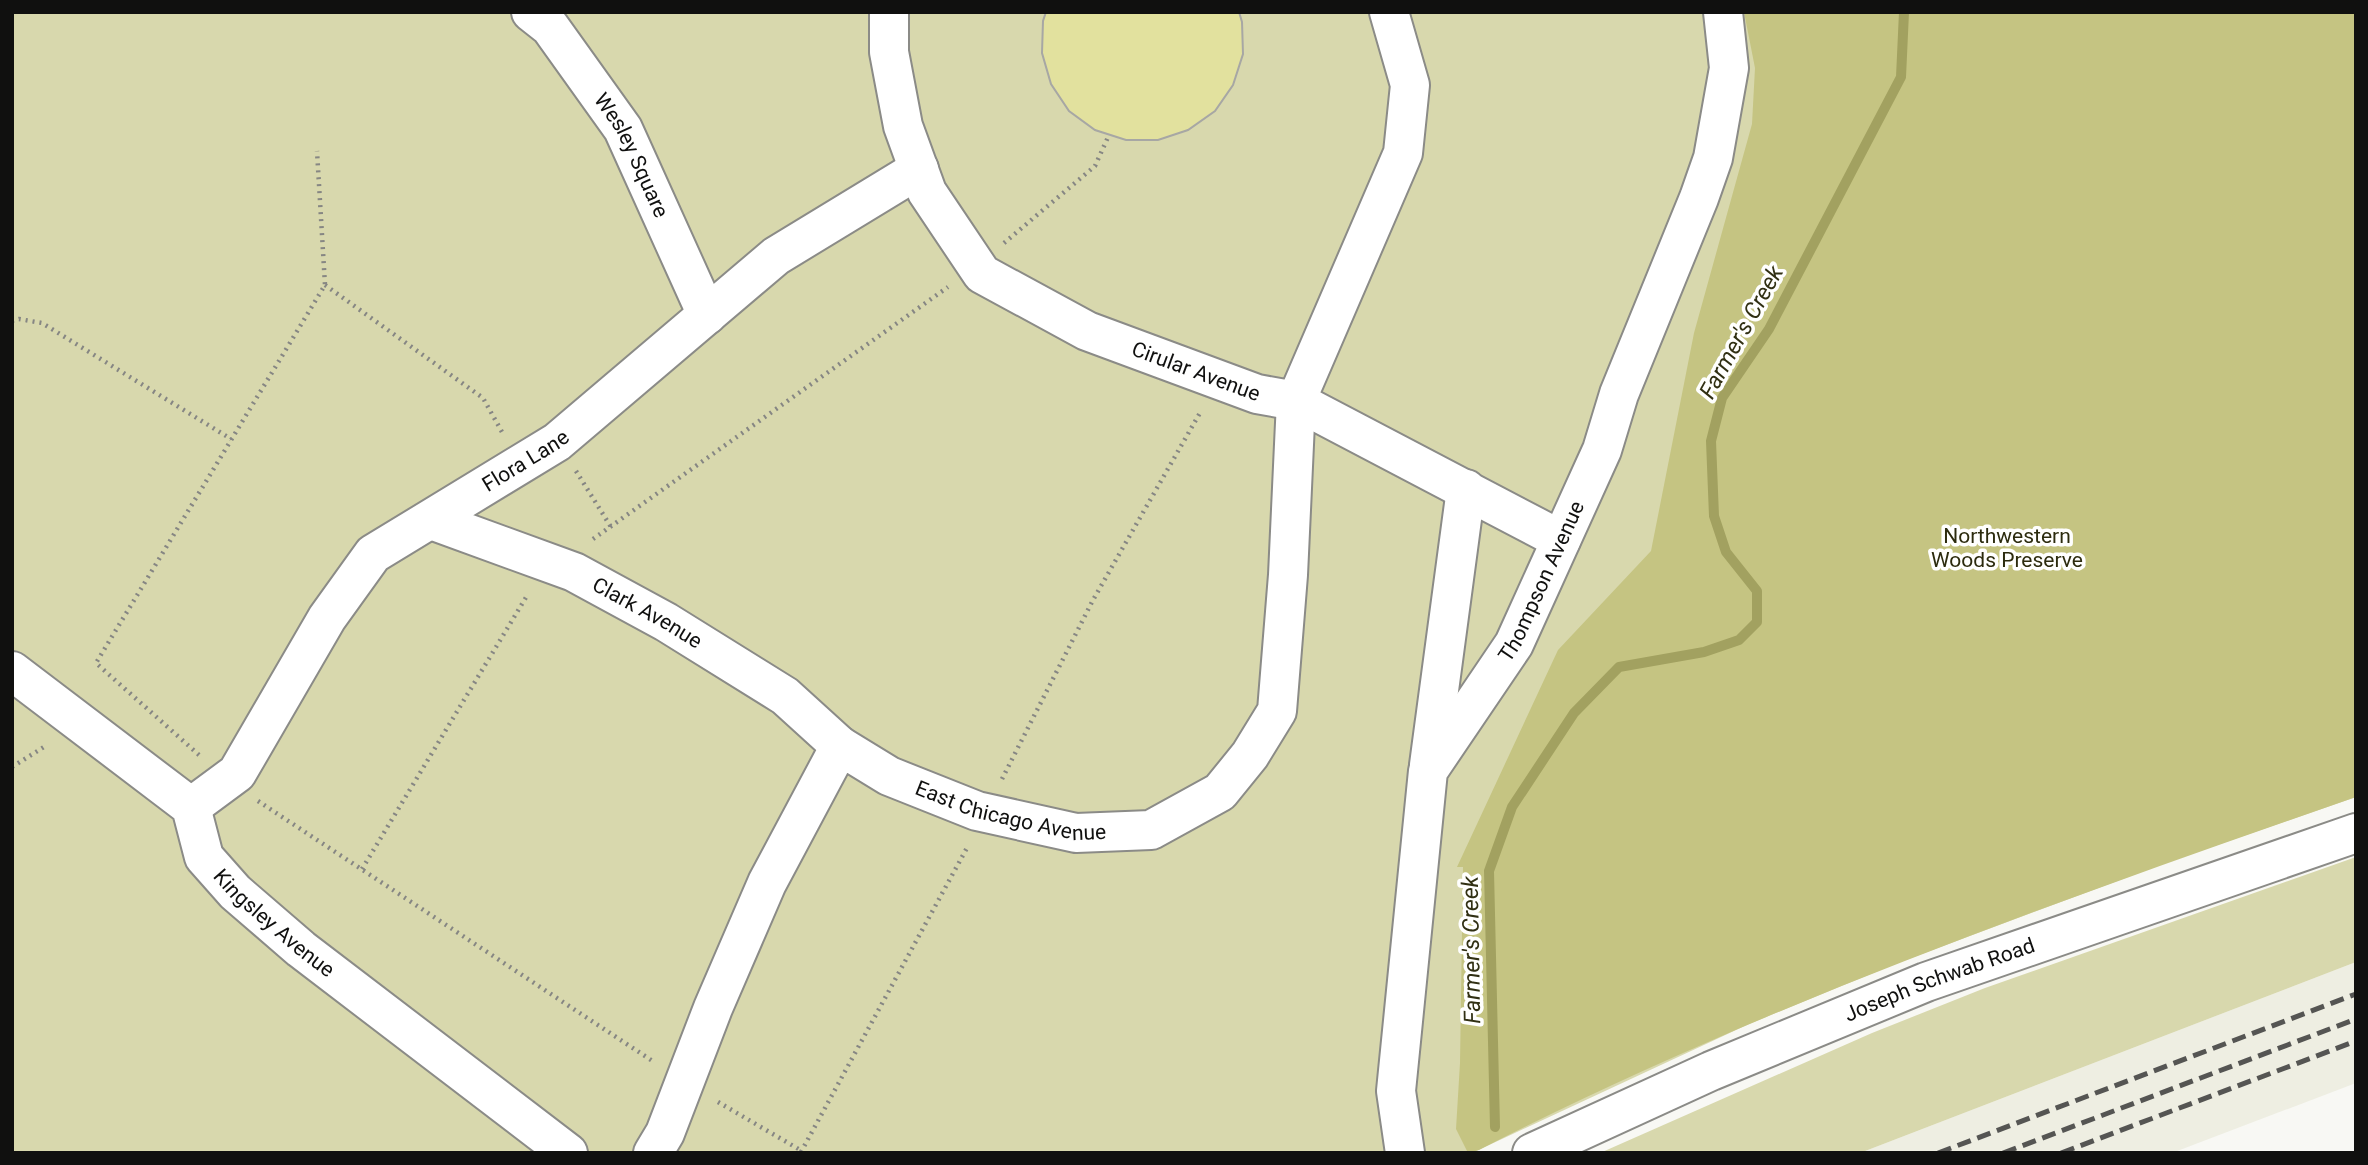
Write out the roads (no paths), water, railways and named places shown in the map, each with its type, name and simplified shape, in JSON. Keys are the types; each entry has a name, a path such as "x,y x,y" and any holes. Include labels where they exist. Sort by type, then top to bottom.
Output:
{"street":[{"name":"Wesley Square","path":"531,12 550,27 623,129 707,315"},
{"name":"Cirular Avenue","path":"888,12 889,52 903,126 928,192 982,274 1087,331 1258,394 1296,401 1561,540"},
{"path":"1296,401 1403,153 1410,85 1389,12"},
{"name":"Thompson Avenue","path":"1405,1153 1396,1091 1429,771 1514,644 1602,450 1619,394 1713,158 1730,68 1723,12"},
{"name":"Flora Lane","path":"191,807 237,773 327,618 373,554 557,442 776,256 919,169"},
{"name":"East Chicago Avenue","path":"840,746 889,776 985,813 1076,833 1151,830 1220,792 1250,755 1277,711 1288,575 1296,401"},
{"path":"1429,771 1466,489"},
{"name":"Clark Avenue","path":"431,520 574,572 666,622 785,696 840,746"},
{"path":"12,671 191,807"},
{"path":"653,1153 665,1133 713,1008 767,883 840,746"},
{"name":"Kingsley Avenue","path":"191,807 204,857 235,892 301,949 568,1153"},
{"name":"Joseph Schwab Road","path":"1532,1153 1711,1071 1926,982 2356,832"}],"waterway":[{"name":"Farmer's Creek","path":"1495,1127 1489,871 1512,807 1574,713 1619,667 1704,652 1739,640 1757,622 1757,591 1726,552 1714,516 1711,441 1722,398 1769,329 1901,77 1904,12"}],"railway":[{"path":"1938,1153 2356,994"},
{"path":"2003,1153 2356,1019"},
{"path":"2061,1153 2356,1041"}],"park label":[{"name":"Northwestern Woods Preserve","path":"2007,548"}]}
